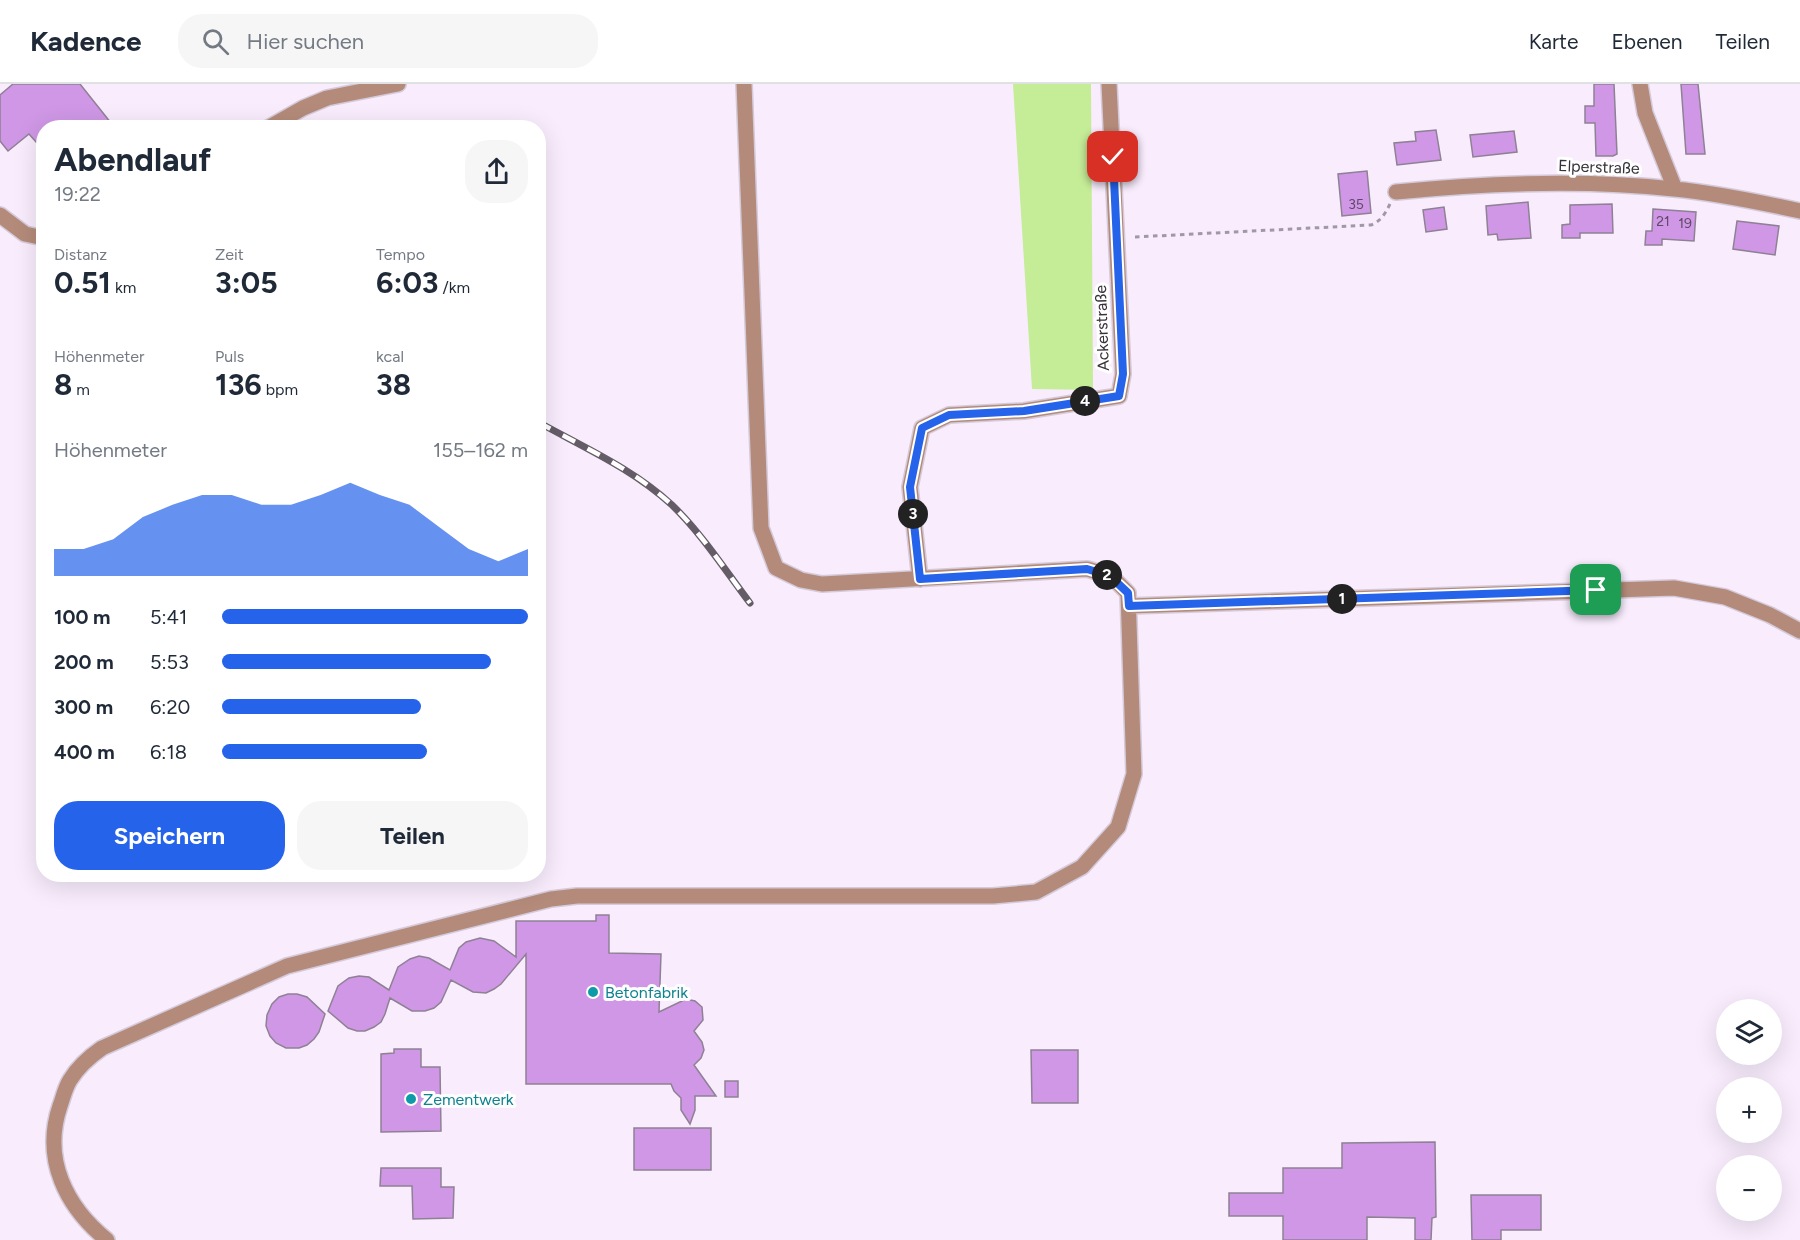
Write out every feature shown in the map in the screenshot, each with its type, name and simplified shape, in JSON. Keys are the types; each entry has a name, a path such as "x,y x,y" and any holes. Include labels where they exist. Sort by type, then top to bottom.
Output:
{"street":[{"path":"282,120 327,98 398,84"},
{"path":"107,1240 76,1209 63,1186 56,1166 53,1144 57,1114 68,1082 83,1063 102,1047 287,966 551,899 577,896 993,896 1036,892 1082,867 1118,827 1134,774 1129,606 1128,593 1110,576 1087,569 822,584 801,580 776,568 760,528 744,84"},
{"name":"Ackerstraße","path":"920,579 910,487 922,428 949,415 1024,411 1119,396 1123,374 1110,84"},
{"path":"1640,84 1645,112 1675,189"},
{"name":"Elperstraße","path":"1396,192 1472,185 1548,183 1675,189 1800,211"},
{"path":"2,220 26,234 36,236"},
{"path":"1129,606 1674,588 1725,597 1770,615 1800,631"}],"path":[{"path":"1135,237 1371,225 1378,222 1385,214 1396,192"}],"green space":[{"path":"1013,84 1091,84 1093,390 1032,389"}],"building":[{"path":"13,84 80,84 109,120 36,120 36,142 29,134 8,151 0,141 0,95"},
{"path":"1594,84 1614,84 1617,154 1613,156 1596,156 1595,123 1585,123 1585,106 1594,106"},
{"path":"1681,84 1698,84 1705,154 1686,154"},
{"path":"1436,130 1441,160 1397,165 1394,143 1416,141 1415,132"},
{"path":"1514,131 1517,152 1473,157 1470,135"},
{"path":"1367,171 1371,213 1342,216 1338,174"},
{"path":"1528,202 1531,238 1498,240 1497,234 1488,235 1486,206"},
{"path":"1612,204 1613,233 1580,233 1580,238 1562,238 1562,225 1570,224 1570,205"},
{"path":"1444,207 1447,229 1426,232 1423,210"},
{"path":"1653,209 1696,212 1694,241 1662,239 1662,245 1645,245 1646,231 1652,231"},
{"path":"1737,221 1779,226 1775,255 1733,249"},
{"path":"596,915 609,915 609,953 661,954 659,1012 686,999 695,1001 702,1007 703,1020 694,1031 702,1042 704,1050 701,1058 694,1065 716,1096 695,1096 695,1110 690,1124 681,1110 681,1098 671,1084 526,1084 526,954 501,984 486,993 473,992 451,980 441,1002 425,1011 412,1011 390,998 381,1022 365,1031 348,1028 328,1011 338,986 349,978 369,977 389,990 398,967 410,959 419,956 429,958 450,970 459,948 466,942 480,938 494,941 516,957 516,921 596,921"},
{"path":"288,994 307,997 325,1014 314,1039 299,1048 286,1048 276,1043 266,1026 267,1015 272,1004 279,997"},
{"name":"Zementwerk","path":"394,1049 421,1049 421,1067 440,1067 441,1131 381,1132 381,1054 394,1053"},
{"path":"1031,1050 1078,1050 1078,1103 1032,1103"},
{"path":"725,1081 738,1081 738,1097 725,1097"},
{"path":"634,1128 711,1128 711,1170 634,1170"},
{"path":"1435,1142 1436,1217 1432,1218 1431,1240 1415,1240 1415,1218 1367,1217 1367,1240 1283,1240 1283,1216 1229,1216 1229,1193 1283,1193 1283,1168 1342,1168 1342,1143"},
{"path":"381,1168 441,1168 441,1187 454,1187 453,1218 413,1219 412,1186 380,1186"},
{"path":"1471,1195 1541,1195 1541,1230 1501,1230 1501,1240 1472,1240"}],"railway":[{"path":"546,426 608,460 657,492 693,528 750,603"}],"place":[{"name":"Betonfabrik","path":"593,992"},
{"name":"Zementwerk","path":"411,1099"}],"route":[{"path":"1113,157 1123,374 1119,396 1024,411 949,415 922,428 910,487 920,579 1087,569 1110,576 1128,593 1129,606 1596,590"}]}
